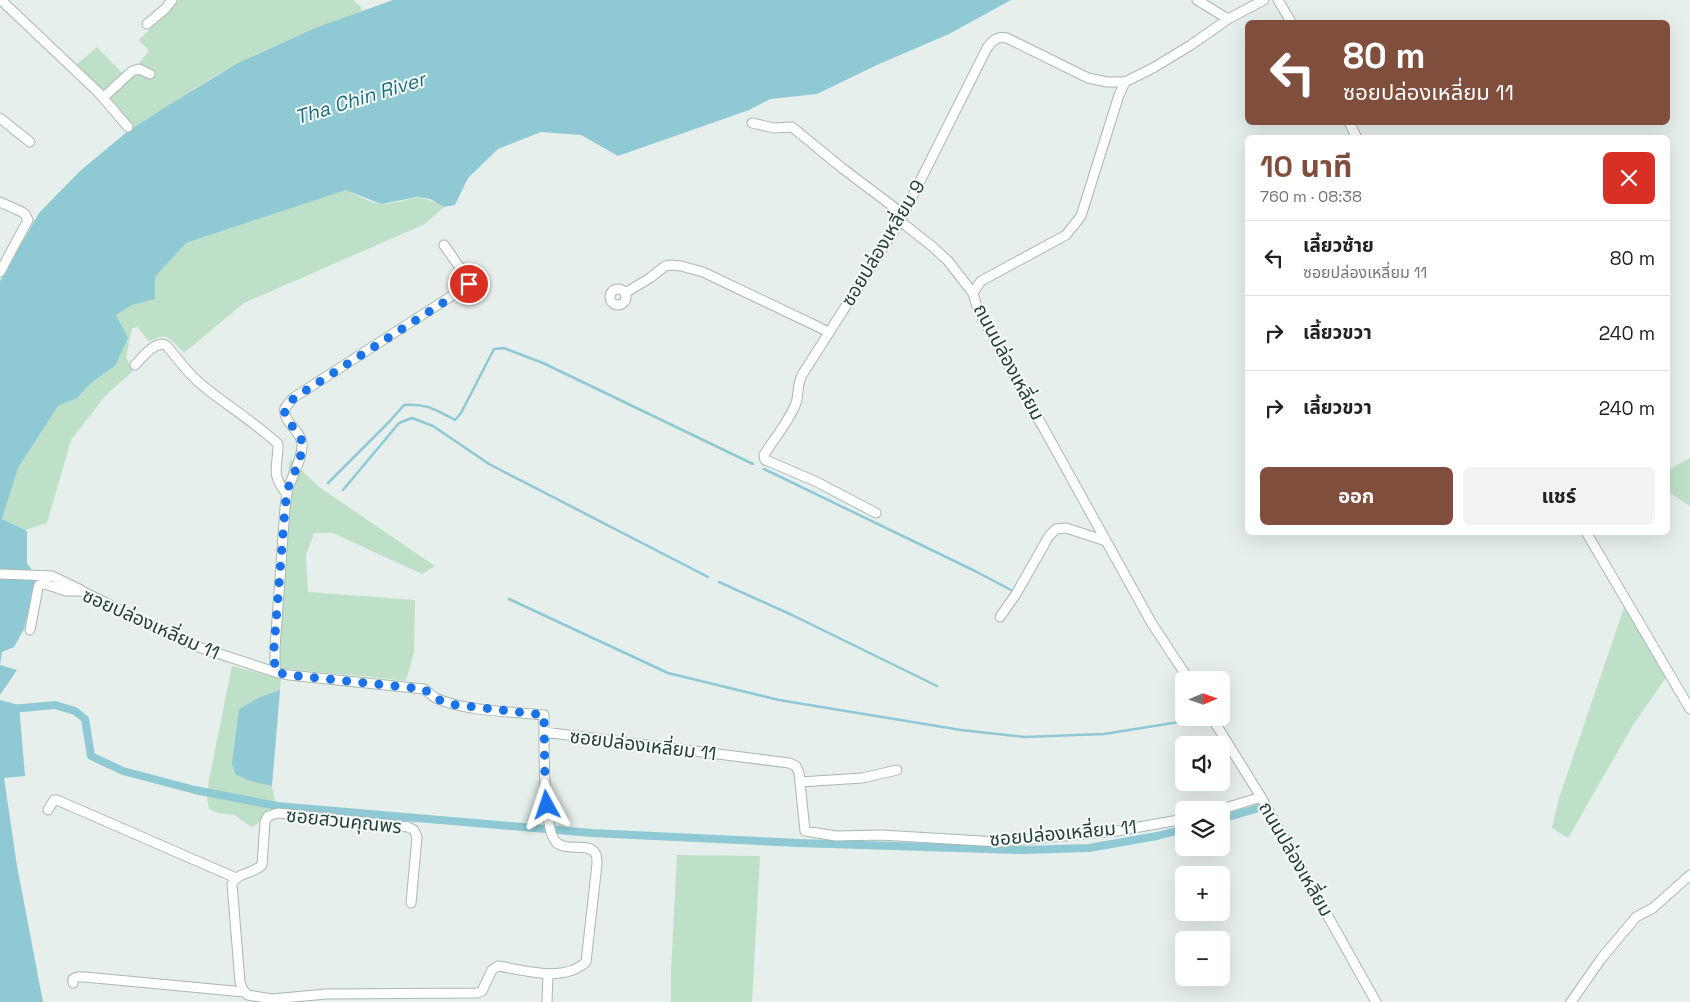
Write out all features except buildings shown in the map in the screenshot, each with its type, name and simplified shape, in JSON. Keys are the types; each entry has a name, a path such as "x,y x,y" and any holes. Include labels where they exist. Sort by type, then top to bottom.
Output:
{"street":[{"path":"1,0 102,98 128,127"},
{"path":"147,24 165,10 172,0"},
{"path":"1197,0 1228,19"},
{"path":"1125,82 1153,68 1191,45 1228,19 1264,0"},
{"path":"1278,0 1290,20"},
{"name":"ซอยปล่องเหลี่ยม 9","path":"876,513 817,482 768,462 765,459 765,453 792,411 802,375 901,218 986,48 993,40 1007,38 1088,78 1108,82 1125,82"},
{"path":"102,98 132,71 139,70 150,74"},
{"name":"ถนนปล่องเหลี่ยม","path":"1125,82 1118,95 1081,216 1066,235 981,281 973,294 977,307 992,335 1106,540 1152,622 1183,671"},
{"path":"0,118 30,142"},
{"path":"752,123 774,128 792,127 933,247 948,261 973,294"},
{"path":"0,202 25,214 28,220 0,272"},
{"path":"275,672 274,648 287,494 302,444 300,437 284,415 285,408 287,404 469,284 468,279 444,245"},
{"path":"625,293 646,282 665,266 671,264 710,274 829,332"},
{"path":"135,365 153,348 160,344 166,345 202,385 278,444 276,477 278,483 287,494"},
{"path":"1000,617 1016,594 1049,536 1056,529 1066,528 1106,540"},
{"path":"1588,535 1690,709"},
{"path":"0,574 47,575 82,591"},
{"name":"ซอยปล่องเหลี่ยม 11","path":"30,630 39,585 45,584 66,591 82,591 189,644 275,672 424,689 435,698 449,704 544,715 544,732 789,763 796,766 799,773 805,831 836,836 880,835 999,842 1117,831 1175,821"},
{"name":"ถนนปล่องเหลี่ยม","path":"1217,726 1261,797 1376,1002"},
{"path":"73,983 73,979 77,977 85,977 244,992 248,995 272,999 313,995 477,993 482,991 492,970 498,966 548,974 572,970 586,962 597,864 596,853 591,848 565,847 554,840 549,822 545,788 544,732"},
{"path":"800,782 862,778 897,770"},
{"path":"1230,807 1261,797"},
{"path":"48,810 51,802 57,800 236,878 232,884 240,982 244,992"},
{"name":"ซอยสวนคุณพร","path":"236,878 262,865 265,822 268,816 278,813 408,827 414,830 416,837 411,903"},
{"path":"1571,1002 1601,959 1636,917 1653,908 1690,875"},
{"path":"547,1002 548,974"}],"green space":[{"path":"179,0 353,0 360,6 362,11 284,42 239,63 128,131 76,65 97,47 127,78 149,51 139,40"},
{"path":"346,190 379,204 419,198 444,207 425,224 244,303 184,353 168,338 161,337 149,342 138,327 132,328 126,357 133,371 106,395 71,440 47,523 25,530 2,519 18,468 58,406 77,398 91,383 115,366 116,315 132,305 154,299 155,277 186,243"},
{"path":"1690,458 1690,506 1670,493 1670,469"},
{"path":"290,459 319,487 435,566 422,574 333,533 314,533 306,555 308,592 415,600 414,652 406,681 269,666 277,560"},
{"path":"1624,608 1669,673 1633,725 1568,838 1552,828 1559,798"},
{"path":"232,666 281,679 280,690 260,697 239,709 238,723 250,781 272,786 275,802 262,819 252,827 234,815 218,813 209,809 207,797"},
{"path":"677,855 760,856 752,1002 671,1002"}],"water":[{"name":"Tha Chin River","path":"393,0 1011,0 949,34 879,64 817,94 770,99 749,110 618,156 581,135 541,132 498,149 468,178 455,205 444,207 430,199 417,197 381,204 346,190 186,243 155,277 155,299 132,305 116,315 128,338 115,366 91,383 77,398 58,406 18,468 2,519 27,531 27,563 36,576 24,629 14,647 2,652 0,665 0,281 39,213 80,171 128,131 238,63 315,28"},
{"path":"0,665 17,670 0,695"},
{"path":"280,690 272,786 250,781 235,774 232,763 239,709 260,697"},
{"path":"0,700 19,705 25,776 4,778 17,866 43,1002 0,1002"}],"waterway":[{"path":"328,483 404,405 425,406 455,420 461,413 494,349 504,348 543,363 753,464"},
{"path":"343,490 399,423 412,418 433,426 489,464 708,577"},
{"path":"764,469 1011,590"},
{"path":"719,582 792,615 937,686"},
{"path":"509,599 668,673 779,700 961,730 1024,737 1104,734 1175,723"},
{"path":"0,710 55,705 75,711 85,719 91,756 123,771 195,790 277,806 592,833 798,843 1022,850 1089,848 1175,831"},
{"path":"1230,816 1259,808"}],"route":[{"path":"469,284 463,290 294,398 285,408 286,417 300,437 302,444 287,490 274,648 275,672 424,689 435,698 449,704 544,715 547,805"}]}
